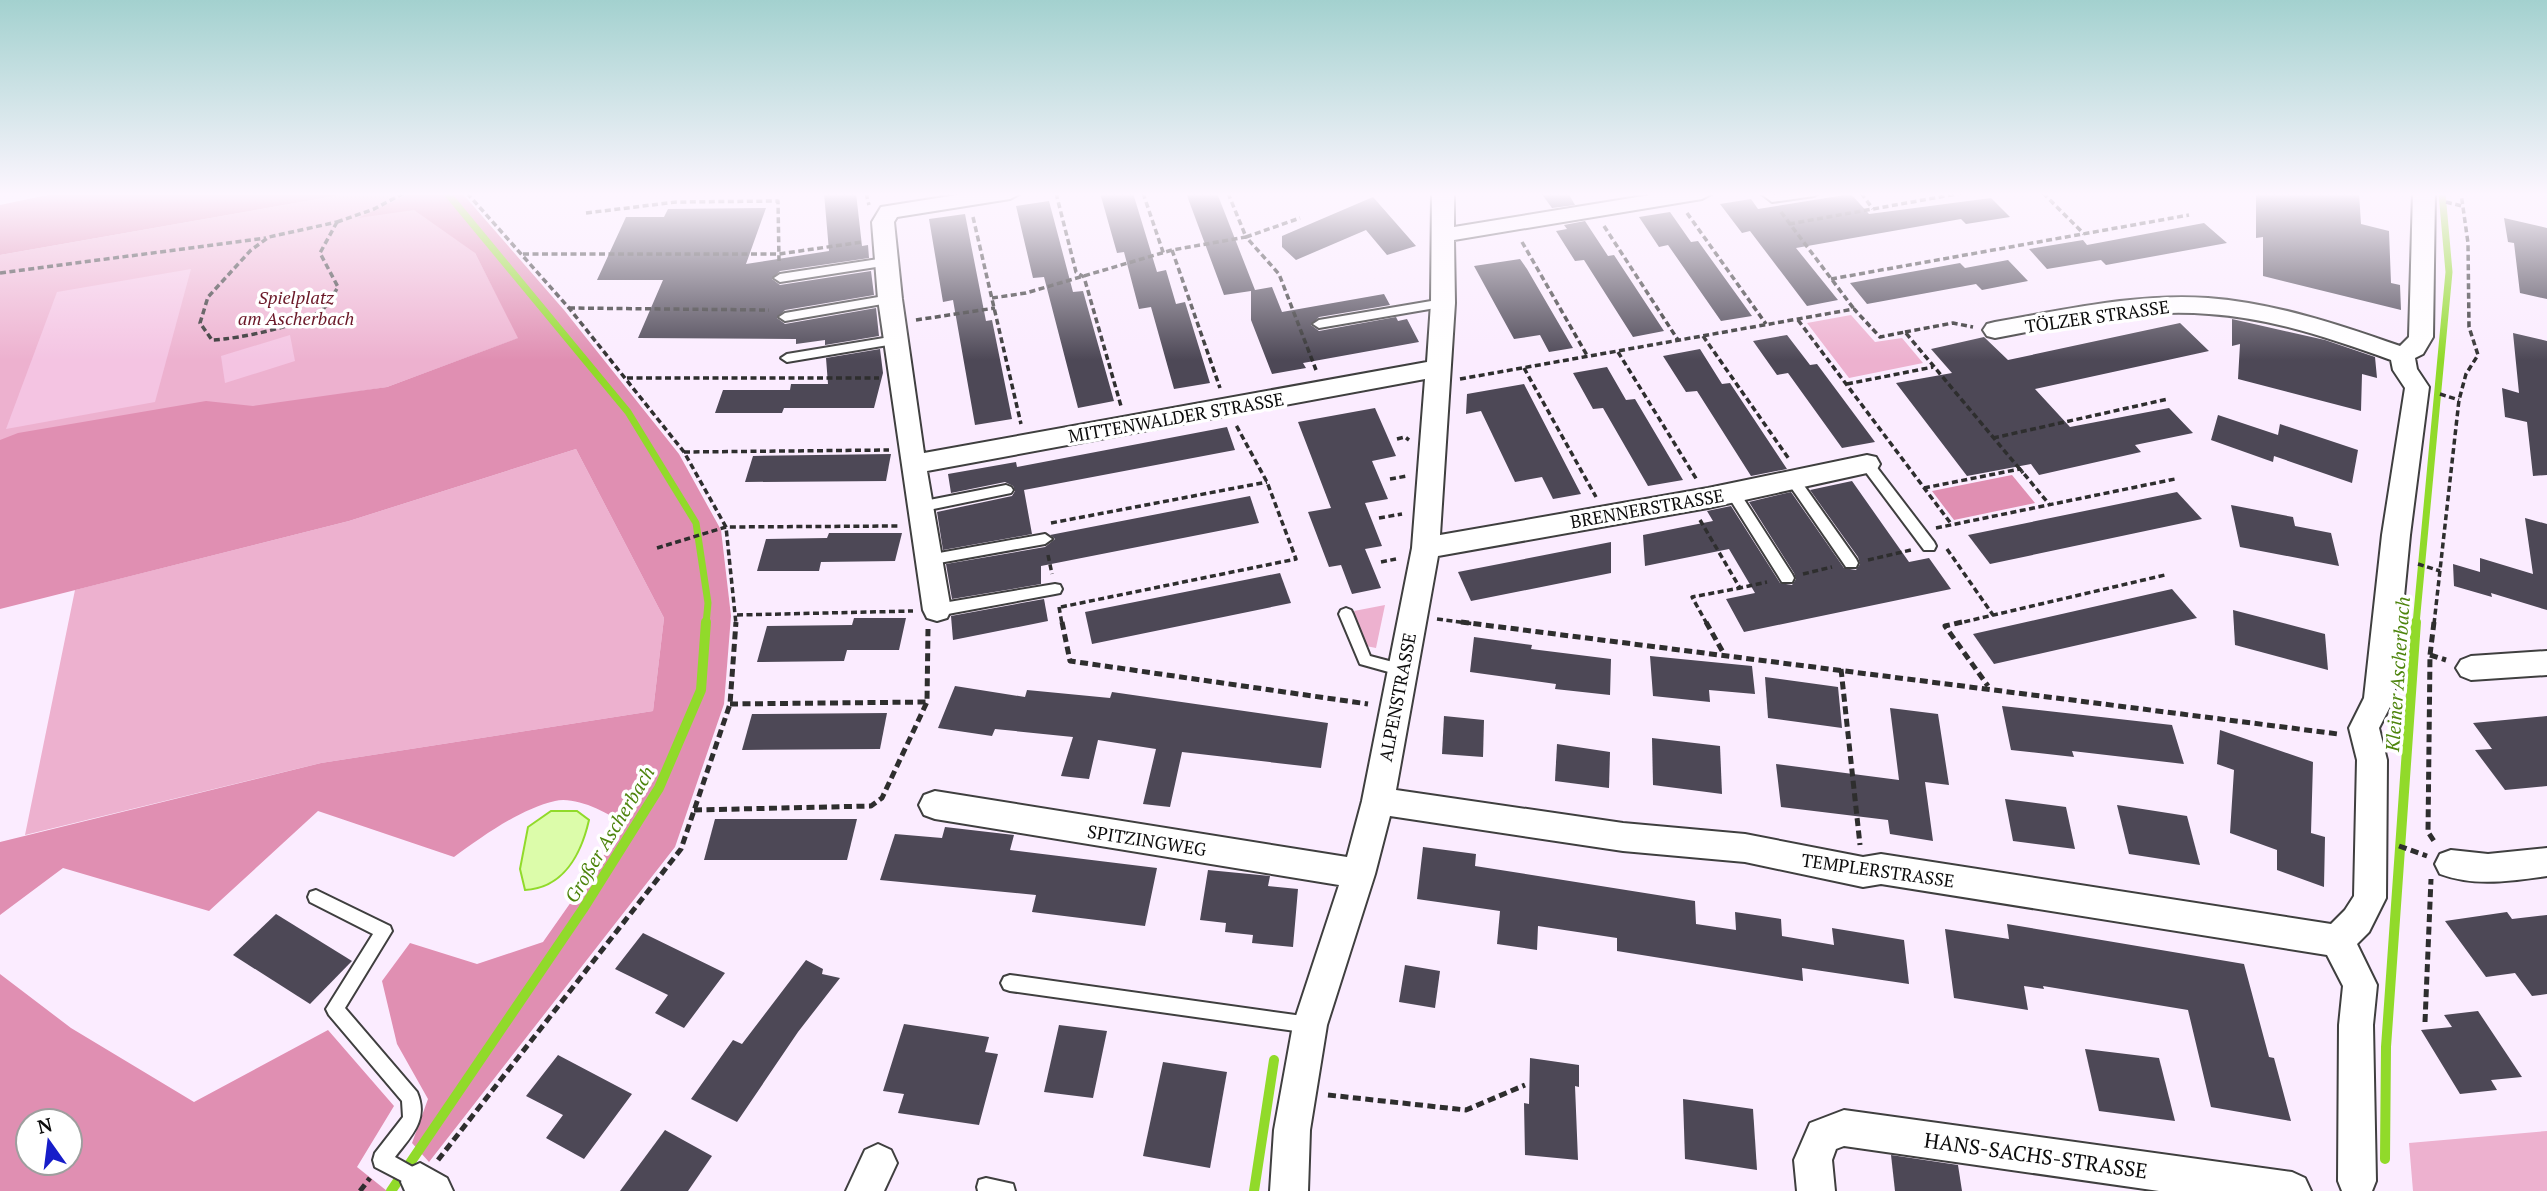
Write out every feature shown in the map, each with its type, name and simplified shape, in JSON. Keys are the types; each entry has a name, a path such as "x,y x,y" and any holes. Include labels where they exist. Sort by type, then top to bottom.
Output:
{"street":[{"name":"ALPENSTRASSE","path":"1289,1191 1293,1130 1310,1024 1359,874 1378,801 1426,548 1439,376 1445,249"},
{"path":"2356,1188 2356,1026 2360,985 2336,940 2357,921 2370,898 2372,760 2364,728 2379,699 2396,535 2417,387 2405,370 2402,355 2415,348 2421,337 2423,249"},
{"path":"884,250 920,516 937,610"},
{"name":"TÖLZER STRASSE","path":"1995,330 2127,309 2229,307 2329,329 2402,355"},
{"name":"MITTENWALDER STRASSE","path":"912,457 1026,444 1324,390 1439,376"},
{"name":"BRENNERSTRASSE","path":"1426,548 1721,495 1867,464"},
{"path":"2471,668 2547,663"},
{"name":"TEMPLERSTRASSE","path":"1378,801 1623,837 1745,848 1863,872 1881,869 2336,940"},
{"name":"SPITZINGWEG","path":"935,805 1359,874"},
{"path":"2441,868 2488,869 2547,862"},
{"name":"HANS-SACHS-STRASSE","path":"1816,1191 1813,1160 1823,1136 1844,1128 2292,1191"}],"lane":[{"path":"780,278 884,250"},
{"path":"785,317 890,299"},
{"path":"1319,324 1443,303"},
{"path":"788,358 895,332"},
{"path":"1867,464 1934,542"},
{"path":"1798,479 1851,563"},
{"path":"920,516 1006,490"},
{"path":"1721,495 1787,578"},
{"path":"928,560 1045,539"},
{"path":"937,610 1055,589"},
{"path":"1346,614 1365,660 1402,670"},
{"path":"316,897 384,931 335,1009 411,1098 412,1120 383,1160 427,1187"},
{"path":"1010,984 1310,1024"},
{"path":"986,1188 1006,1191"}],"path":[{"path":"0,273 183,249"},
{"path":"253,249 208,297 200,323 212,340 242,339 274,330 325,308 338,287 320,253 322,249"},
{"path":"427,1187 681,849 730,704 737,615 726,527 684,452 627,378 518,249"},
{"path":"779,249 780,278"},
{"path":"980,249 1026,444"},
{"path":"1070,249 1076,272 1084,276 1127,427"},
{"path":"1162,249 1164,255"},
{"path":"992,298 1026,293 1180,249"},
{"path":"1256,249 1279,274 1324,390"},
{"path":"1526,249 1588,357"},
{"path":"1619,249 1678,340"},
{"path":"1713,249 1766,324"},
{"path":"1808,249 1854,309 1880,337 1953,323 1995,330"},
{"path":"1831,279 2002,249"},
{"path":"2425,1022 2441,868 2428,832 2430,655 2459,400 2466,374 2478,355 2469,327 2468,249"},
{"path":"523,254 779,254 884,250"},
{"path":"1059,607 1296,559 1268,482 1227,409 1172,250"},
{"path":"895,332 995,307"},
{"path":"569,308 784,310 785,317"},
{"path":"1439,376 1524,368 1854,309"},
{"path":"1798,320 1952,525"},
{"path":"1905,332 2049,504"},
{"path":"1703,336 1798,479"},
{"path":"1618,352 1721,495"},
{"path":"788,358 789,377"},
{"path":"1847,384 1933,367"},
{"path":"1524,368 1607,516"},
{"path":"627,378 901,378"},
{"path":"2448,397 2459,400"},
{"path":"1993,438 2168,399"},
{"path":"684,452 912,457"},
{"path":"1924,488 2021,471"},
{"path":"1390,479 1408,475"},
{"path":"1934,542 1934,529 2175,479"},
{"path":"1268,482 1042,525 1070,661 1396,708"},
{"path":"1379,518 1403,514"},
{"path":"657,548 726,527 920,516"},
{"path":"1944,545 1993,615"},
{"path":"1381,562 1396,559"},
{"path":"2431,568 2440,571"},
{"path":"1989,687 1945,626 2165,575"},
{"path":"1724,654 1692,597 1740,588"},
{"path":"694,810 871,806 882,798 927,702 928,627 937,610 737,615"},
{"path":"1413,616 1841,668 2366,738"},
{"path":"1841,668 1862,859"},
{"path":"730,704 927,702"},
{"path":"1299,1093 1466,1110 1525,1085"}],"green space":[{"name":"Spielplatz am Ascherbach","path":"36,249 471,249 519,338 387,387 0,448 0,255"},
{"path":"1851,315 1875,342 1902,338 1923,363 1849,378 1807,323"},
{"path":"576,449 664,618 653,711 321,763 25,835 75,590 349,521"},
{"path":"1385,605 1376,648 1366,646 1354,611"},
{"path":"2547,1131 2547,1191 2413,1191 2409,1143"}],"shaded area":[{"path":"0,249 36,249 0,255"},
{"path":"469,249 510,249 564,310 679,454 721,530 731,616 724,704 675,847 429,1162 412,1143 428,1099 397,1044 382,981 410,943 477,964 543,942 625,825 582,803 555,801 515,817 454,857 318,811 209,911 63,868 0,915 0,842 321,763 653,711 664,618 576,449 349,521 0,609 0,440 18,433 206,401 253,406 387,387 518,338 475,253"},
{"path":"191,269 155,402 6,429 57,292"},
{"path":"290,335 295,361 225,383 221,356"},
{"path":"2012,475 2035,503 1954,520 1932,491"},
{"path":"551,811 577,811 589,820 586,833 575,857 560,876 538,888 525,890 520,869 528,827"},
{"path":"0,974 71,1028 194,1102 328,1030 394,1106 357,1167 387,1191 0,1191"}],"building":[{"path":"611,249 752,249 746,264 829,251 829,249 868,249 869,258 780,271 772,279 780,285 871,271 874,295 785,310 777,318 785,324 876,308 879,336 825,345 825,340 796,344 796,339 638,338 663,280 597,280"},
{"path":"934,249 972,249 986,321 992,320 1012,419 975,425 953,300 943,302"},
{"path":"1026,249 1062,249 1073,292 1083,291 1114,401 1078,408 1044,277 1033,278"},
{"path":"1116,249 1150,249 1157,272 1166,270 1176,304 1185,302 1210,383 1174,389 1151,307 1139,309 1124,252 1117,253"},
{"path":"1207,249 1239,249 1255,290 1272,287 1282,312 1384,294 1390,305 1319,317 1311,325 1319,331 1396,317 1398,321 1407,319 1419,342 1303,363 1306,368 1272,374 1251,320 1251,291 1224,295"},
{"path":"1284,249 1323,249 1296,260"},
{"path":"1382,249 1408,249 1387,255"},
{"path":"1567,249 1603,249 1608,256 1614,255 1664,331 1633,337 1584,260 1575,261"},
{"path":"1670,249 1703,249 1752,316 1721,321"},
{"path":"1763,249 1796,249 1838,300 1807,306"},
{"path":"2029,249 2196,249 2106,265 2101,260 2047,269"},
{"path":"2263,249 2390,249 2391,283 2400,285 2401,310 2263,276"},
{"path":"2515,249 2547,249 2547,299 2520,293"},
{"path":"1520,259 1573,348 1549,352 1540,335 1514,339 1474,266"},
{"path":"2008,260 2028,281 1982,290 1976,284 1867,304 1850,283 1960,263 1965,268"},
{"path":"2232,319 2325,340 2375,357 2377,378 2362,374 2361,411 2238,379 2240,344 2232,346"},
{"path":"2180,323 2209,351 2035,389 2070,427 2169,408 2193,433 2135,445 2141,452 2039,475 2031,464 1967,476 1896,383 1952,373 1931,349 1984,337 2008,360"},
{"path":"2513,333 2547,341 2547,475 2533,476 2527,422 2505,417 2502,388 2519,393"},
{"path":"1787,335 1810,365 1817,364 1875,442 1842,448 1788,373 1777,375 1753,341"},
{"path":"880,349 883,373 874,408 784,408 782,413 715,413 723,390 790,390 791,384 828,384 826,358"},
{"path":"1700,349 1722,384 1730,383 1787,469 1751,476 1697,391 1686,392 1663,356"},
{"path":"1607,367 1626,400 1635,399 1683,480 1648,486 1603,408 1593,409 1573,373"},
{"path":"1524,384 1581,494 1553,499 1542,477 1515,482 1481,411 1466,414 1467,394"},
{"path":"1375,408 1396,456 1372,461 1388,499 1365,503 1382,546 1365,549 1381,588 1352,594 1341,565 1329,567 1308,512 1331,508 1298,422"},
{"path":"2218,415 2278,435 2280,424 2358,450 2352,483 2274,456 2273,462 2211,440"},
{"path":"1227,427 1235,450 1024,490 1032,534 943,550 937,512 1012,496 1015,491 1013,486 1005,482 951,493 948,474 1016,462 1017,467"},
{"path":"891,454 886,481 745,482 753,456"},
{"path":"1852,481 1909,562 1929,558 1951,589 1744,632 1726,599 1755,593 1729,549 1645,566 1643,535 1713,521 1707,511 1731,506 1780,583 1792,585 1796,579 1794,573 1749,502 1791,492 1844,568 1856,570 1860,564 1858,557 1810,490"},
{"path":"2177,492 2202,519 1990,564 1968,535"},
{"path":"1250,496 1259,523 1041,566 1041,584 952,599 946,564 1045,547 1055,539 1050,535"},
{"path":"2231,505 2293,517 2295,526 2331,533 2339,566 2240,547"},
{"path":"2525,518 2547,524 2547,610 2491,593 2492,597 2454,586 2453,564 2480,572 2480,558 2533,574"},
{"path":"829,533 902,533 895,561 821,562 819,571 757,571 766,539 827,538"},
{"path":"1611,542 1611,573 1471,601 1458,572"},
{"path":"1280,573 1291,603 1092,644 1085,612"},
{"path":"2172,589 2197,618 1994,664 1973,634"},
{"path":"1044,599 1048,621 953,640 951,616"},
{"path":"2233,610 2325,634 2328,670 2235,645"},
{"path":"854,618 906,618 899,650 847,650 844,661 757,662 767,626 852,625"},
{"path":"1474,637 1532,645 1531,649 1611,659 1610,695 1555,689 1556,684 1470,672"},
{"path":"1650,656 1752,666 1755,694 1709,690 1710,702 1653,696"},
{"path":"1765,677 1838,687 1842,728 1768,718"},
{"path":"955,686 1025,697 1027,690 1110,698 1112,692 1328,723 1321,768 1182,752 1170,807 1143,804 1156,749 1098,740 1089,779 1061,776 1073,737 995,729 992,736 938,728"},
{"path":"2002,706 2172,725 2184,764 2072,751 2074,757 2011,750"},
{"path":"1890,708 1938,714 1949,785 1925,782 1933,841 1890,834 1888,820 1781,807 1776,764 1899,780"},
{"path":"887,713 880,749 742,750 752,714"},
{"path":"1444,716 1484,720 1483,757 1442,754"},
{"path":"2547,716 2547,786 2505,790 2475,750 2492,749 2473,723"},
{"path":"2220,730 2313,762 2311,833 2325,837 2324,887 2277,870 2277,850 2230,833 2234,770 2217,764"},
{"path":"1652,738 1720,746 1722,794 1653,785"},
{"path":"1557,744 1610,752 1609,788 1555,781"},
{"path":"2005,799 2066,807 2075,849 2013,841"},
{"path":"2117,805 2187,816 2200,865 2129,854"},
{"path":"715,819 857,819 847,860 704,860"},
{"path":"945,827 1014,835 1010,850 1157,868 1145,926 1032,912 1036,895 880,880 895,834 942,838"},
{"path":"1423,847 1476,854 1475,866 1695,901 1696,924 1736,930 1735,912 1781,919 1782,936 1834,945 1832,928 1904,940 1909,984 1802,968 1803,981 1617,951 1617,938 1538,926 1537,950 1497,944 1500,911 1417,899"},
{"path":"1208,870 1270,876 1268,886 1298,889 1293,947 1252,943 1253,935 1225,932 1226,923 1200,920"},
{"path":"2507,912 2512,919 2547,915 2547,994 2532,996 2515,973 2486,977 2445,921"},
{"path":"276,914 352,961 310,1004 233,955"},
{"path":"2007,924 2244,964 2269,1057 2274,1058 2291,1121 2211,1107 2188,1010 2043,986 2044,989 2024,986 2028,1010 1954,998 1945,929 2009,939"},
{"path":"643,933 725,973 684,1028 655,1013 668,995 615,969"},
{"path":"806,960 823,969 822,974 840,978 798,1032 737,1122 691,1099 733,1040 742,1044"},
{"path":"1405,965 1440,971 1435,1008 1399,1002"},
{"path":"2478,1011 2522,1077 2491,1080 2497,1090 2460,1094 2421,1030 2452,1027 2444,1015"},
{"path":"904,1024 989,1037 985,1052 998,1054 979,1125 898,1113 904,1094 883,1091"},
{"path":"1059,1025 1107,1031 1093,1098 1044,1092"},
{"path":"2085,1049 2159,1058 2175,1121 2099,1111"},
{"path":"558,1055 632,1094 584,1159 546,1138 563,1115 526,1096"},
{"path":"1530,1058 1579,1065 1579,1087 1575,1086 1578,1160 1525,1155 1524,1103 1529,1104"},
{"path":"1163,1062 1227,1072 1210,1168 1143,1156"},
{"path":"1683,1099 1753,1109 1757,1170 1685,1159"},
{"path":"665,1130 712,1156 688,1191 620,1191"},
{"path":"1891,1155 1958,1165 1962,1191 1895,1191"}],"waterway":[{"name":"Großer Ascherbach","path":"493,249 628,412 696,523 708,603 706,624"},
{"name":"Kleiner Ascherbach","path":"2416,624 2449,272 2447,249"},
{"name":"Großer Ascherbach","path":"391,1191 583,909 659,788 701,690 706,622"},
{"name":"Kleiner Ascherbach","path":"2385,1159 2386,1047 2416,622"},
{"path":"1254,1191 1274,1060"}]}
